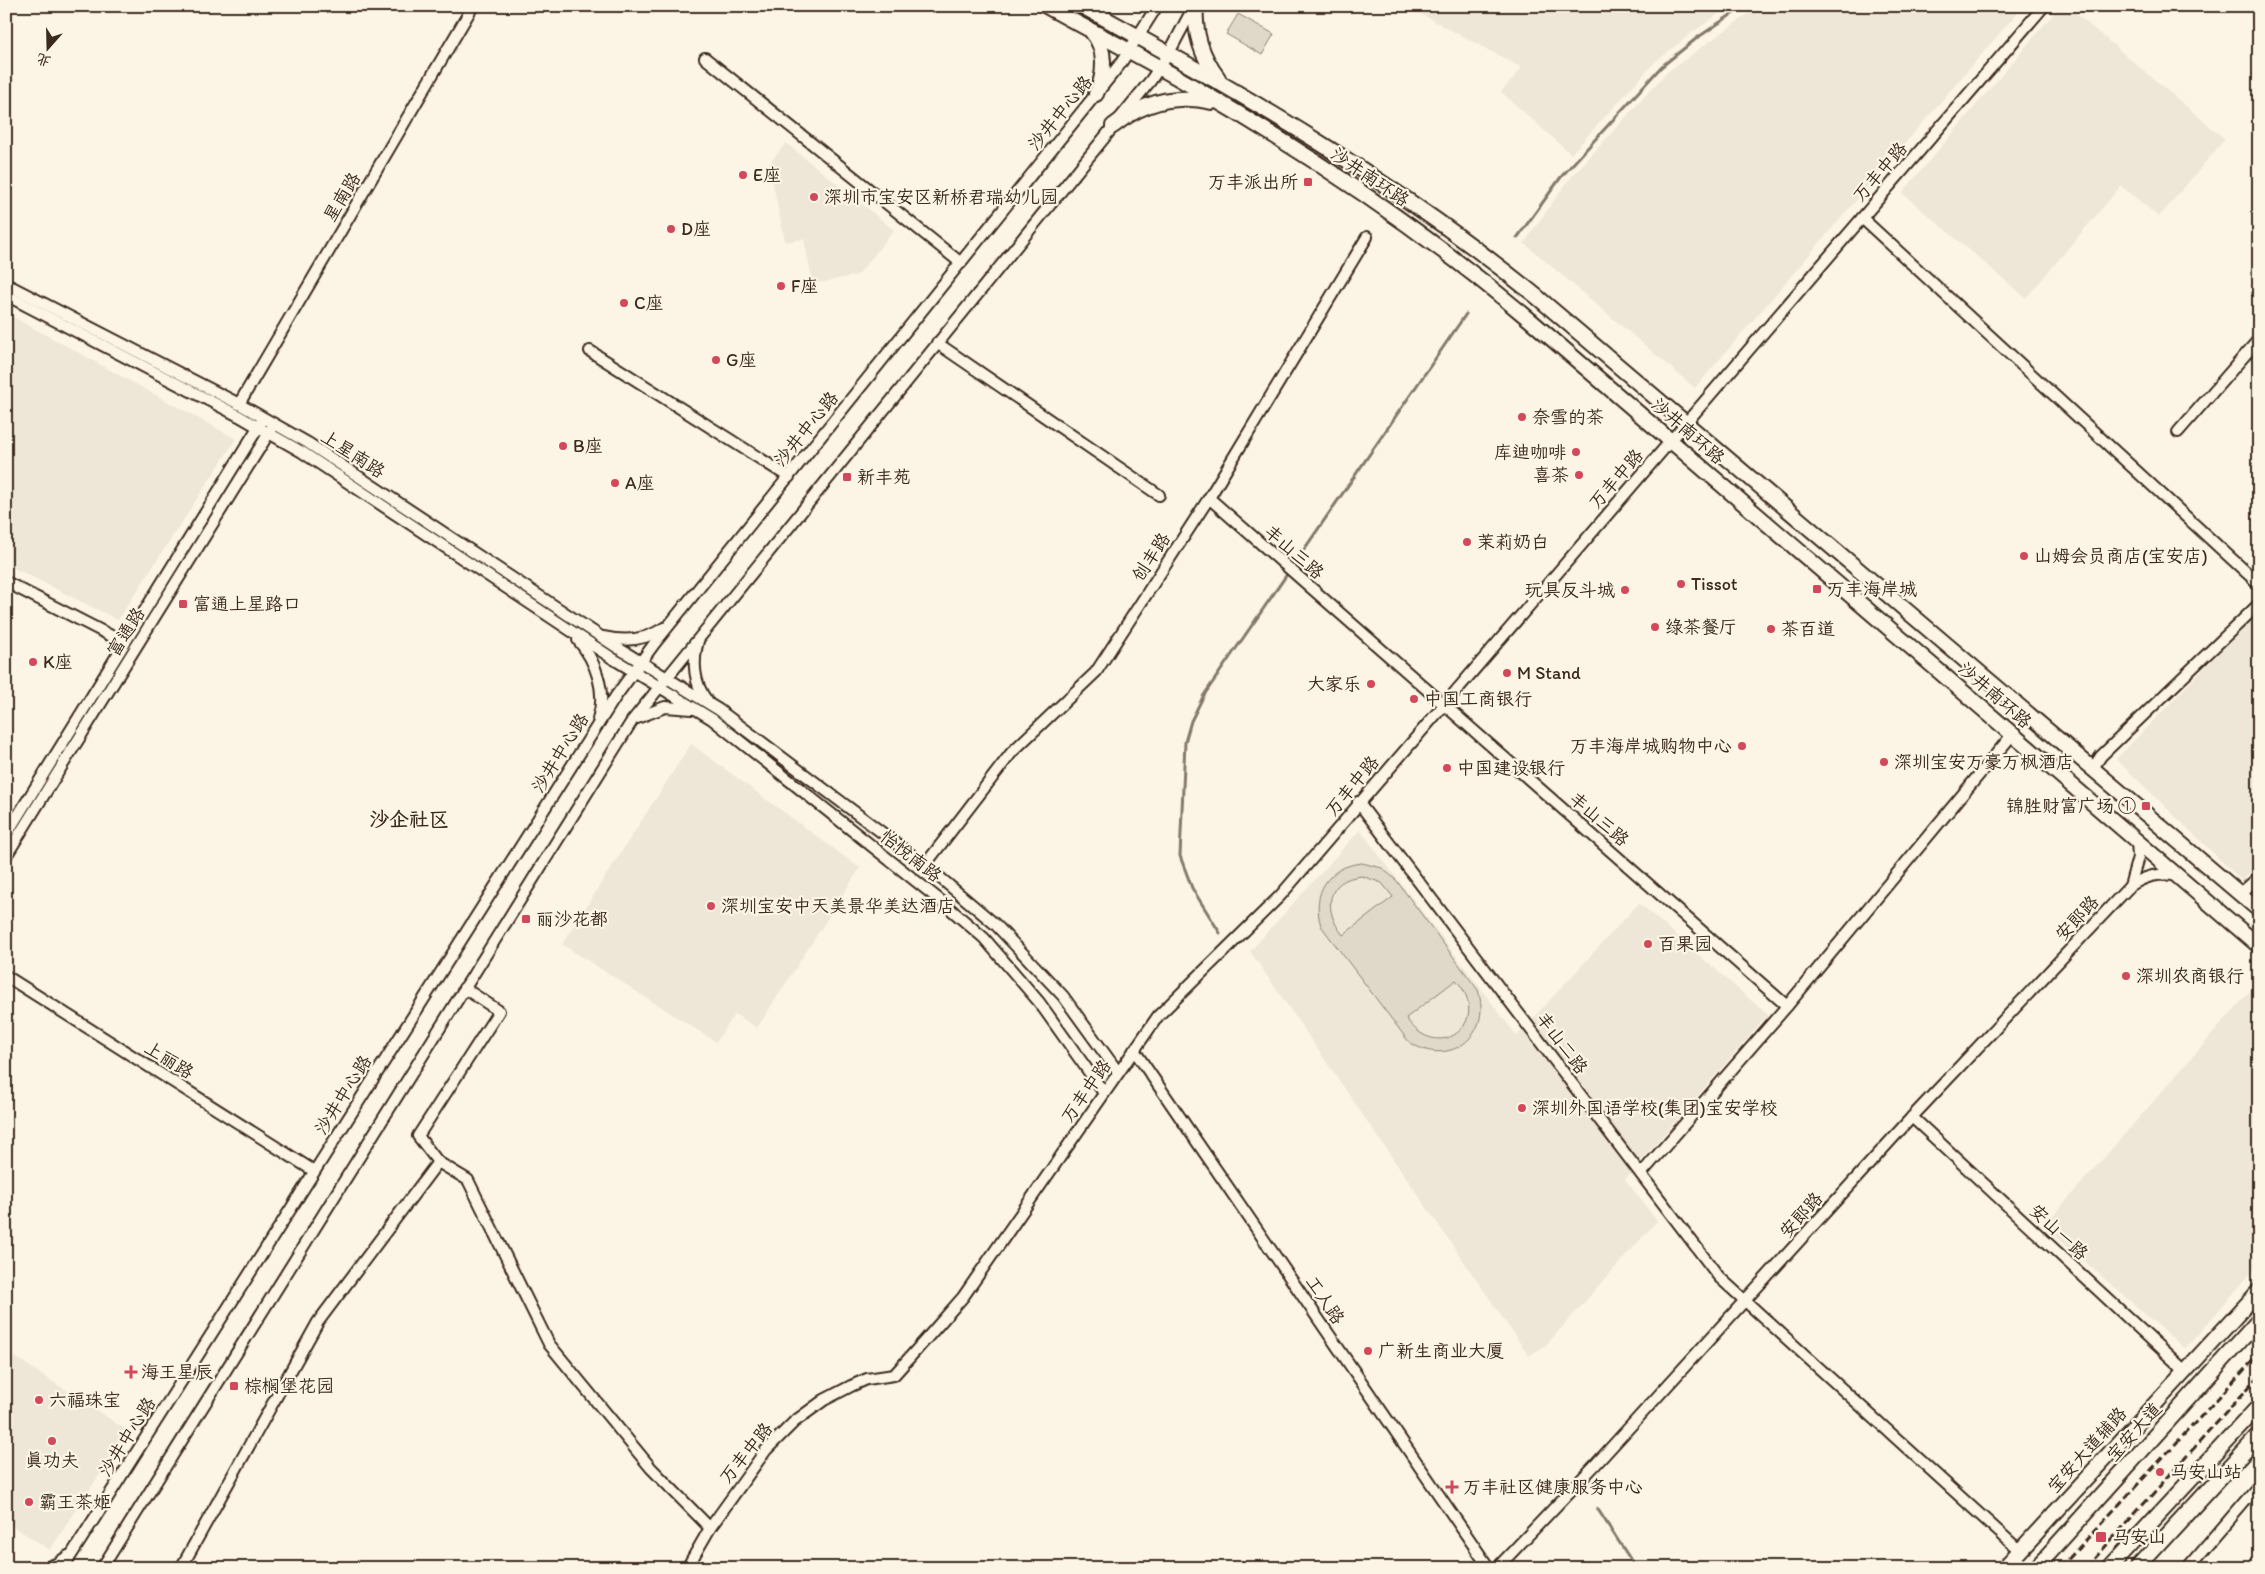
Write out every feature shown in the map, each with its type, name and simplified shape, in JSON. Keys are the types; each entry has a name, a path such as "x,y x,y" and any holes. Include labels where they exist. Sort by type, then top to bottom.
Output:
{"main road":[{"name":"沙井南环路","path":"1046,6 1225,106 1382,207 1458,261 1524,315 2259,946"},
{"name":"沙井南环路","path":"1082,6 1169,53 1278,116 1388,186 1476,248 1686,423 2259,910"},
{"path":"1195,6 1196,27 1201,47 1209,66 1222,83"},
{"path":"1089,30 1097,40 1102,54 1102,75 1096,94"},
{"path":"1113,126 1137,110 1162,100 1191,98 1225,106"},
{"path":"1267,132 1262,124 1264,118 1269,114 1278,116"},
{"name":"宝安大道辅路","path":"2004,1568 2184,1370 2259,1291"},
{"name":"宝安大道","path":"2036,1568 2259,1320"},
{"path":"2108,1568 2259,1406"},
{"path":"2137,1568 2259,1435"}],"street":[{"name":"星南路","path":"239,404 473,6"},
{"name":"沙井中心路","path":"63,1568 594,729 640,662 1130,52 1157,6"},
{"path":"102,1568 632,721 1159,68 1195,6"},
{"name":"万丰中路","path":"687,1568 710,1528 766,1450 794,1422 824,1400 851,1386 868,1379 894,1375 963,1297 1118,1072 1168,1004 1214,963 1280,896 1358,802 2044,6"},
{"path":"705,58 961,263"},
{"path":"1862,218 2259,584"},
{"name":"创丰路","path":"924,865 1012,752 1096,672 1209,498 1367,237"},
{"name":"上星南路","path":"6,284 239,404 261,422"},
{"name":"上星南路","path":"6,296 316,449 597,634 666,677"},
{"path":"2178,432 2259,339"},
{"path":"937,343 1159,495"},
{"path":"590,351 789,477"},
{"name":"富通路","path":"6,836 261,422"},
{"name":"上星南路","path":"272,428 302,452 634,672 659,686"},
{"name":"富通路","path":"6,856 272,428"},
{"name":"丰山三路","path":"1209,498 1787,1006"},
{"path":"6,582 125,642"},
{"path":"2093,768 2102,756 2259,604"},
{"path":"597,634 621,640 636,639 660,631 671,623"},
{"path":"567,628 587,651 598,678 601,707 594,729"},
{"path":"700,635 695,655 695,674 709,704"},
{"name":"怡悦南路","path":"666,677 709,704 924,865 996,925 1063,996 1118,1072"},
{"name":"怡悦南路","path":"659,686 700,712 942,901 984,938 1039,1002 1104,1093"},
{"path":"632,721 644,714 665,707 686,707 700,712"},
{"path":"1641,1174 1787,1006 2012,734"},
{"name":"丰山二路","path":"1358,802 1719,1278 2020,1550"},
{"name":"安郎路","path":"2130,886 2138,857 2137,842"},
{"name":"安郎路","path":"1497,1568 1596,1464 1912,1117 2130,886 2139,880 2157,874 2176,875"},
{"path":"2240,894 2259,877"},
{"name":"上丽路","path":"6,976 314,1171"},
{"path":"464,988 499,1011 418,1136 438,1162 468,1180 549,1344 651,1468 710,1528"},
{"name":"工人路","path":"1134,1050 1489,1568"},
{"name":"安山一路","path":"1912,1117 2184,1370"},
{"path":"181,1568 318,1322 438,1162"},
{"path":"2188,1568 2259,1485"},
{"path":"46,1568 58,1563 74,1550"}],"shaded area":[{"path":"1406,6 1730,6 1655,62 1571,154 1501,92 1522,68"},
{"path":"1759,6 2023,6 1695,388 1524,243 1567,182 1666,73"},
{"path":"2060,6 2067,6 2225,139 2159,217 2121,186 2026,298 1902,193"},
{"path":"1238,14 1274,34 1262,55 1226,34"},
{"name":"深圳市宝安区新桥君瑞幼儿园","path":"786,143 894,230 858,275 813,284 804,239 785,242 769,164"},
{"path":"6,313 236,439 118,620 6,564"},
{"path":"2259,612 2259,863 2242,881 2116,759"},
{"name":"深圳宝安中天美景华美达酒店","path":"691,744 860,868 757,1028 735,1014 716,1042 562,944"},
{"name":"深圳外国语学校(集团)宝安学校","path":"1360,830 1517,1036 1639,903 1768,1015 1625,1179 1657,1221 1547,1344 1529,1356 1250,951"},
{"path":"1362,863 1382,868 1396,880 1478,990 1481,1007 1479,1021 1473,1034 1464,1043 1452,1050 1439,1052 1424,1049 1409,1042 1321,926 1318,903 1325,883 1340,869","holes":["1362,876 1382,883 1393,897 1343,935 1332,916 1331,898 1334,890 1341,883 1350,878","1456,980 1466,996 1469,1010 1465,1023 1457,1033 1446,1038 1433,1038 1419,1032 1406,1018"]},
{"path":"2259,981 2259,1264 2185,1349 2044,1226"},
{"path":"6,1351 128,1431 50,1550 6,1522"}],"waterway":[{"path":"1517,238 1561,177 1661,67 1697,38 1744,6"},
{"path":"1220,933 1192,888 1180,856 1185,742 1191,721 1204,695 1466,314"},
{"path":"1597,1508 1636,1568"}],"railway":[{"path":"2060,1568 2259,1354"},
{"path":"2086,1568 2259,1376"}],"place":[{"name":"E座","path":"743,175"},
{"name":"万丰派出所","path":"1308,182"},
{"name":"深圳市宝安区新桥君瑞幼儿园","path":"814,197"},
{"name":"D座","path":"671,229"},
{"name":"F座","path":"781,286"},
{"name":"C座","path":"624,303"},
{"name":"G座","path":"716,360"},
{"name":"奈雪的茶","path":"1522,417"},
{"name":"B座","path":"563,446"},
{"name":"库迪咖啡","path":"1576,452"},
{"name":"喜茶","path":"1579,475"},
{"name":"新丰苑","path":"847,477"},
{"name":"A座","path":"615,483"},
{"name":"茉莉奶白","path":"1467,542"},
{"name":"山姆会员商店(宝安店)","path":"2024,556"},
{"name":"Tissot","path":"1681,584"},
{"name":"万丰海岸城","path":"1817,589"},
{"name":"玩具反斗城","path":"1625,590"},
{"name":"富通上星路口","path":"183,604"},
{"name":"绿茶餐厅","path":"1655,627"},
{"name":"茶百道","path":"1771,629"},
{"name":"K座","path":"33,662"},
{"name":"M Stand","path":"1507,673"},
{"name":"大家乐","path":"1371,684"},
{"name":"中国工商银行","path":"1414,699"},
{"name":"万丰海岸城购物中心","path":"1742,746"},
{"name":"深圳宝安万豪万枫酒店","path":"1884,762"},
{"name":"中国建设银行","path":"1447,768"},
{"name":"锦胜财富广场 ①","path":"2146,806"},
{"name":"深圳宝安中天美景华美达酒店","path":"711,906"},
{"name":"丽沙花都","path":"526,919"},
{"name":"百果园","path":"1648,944"},
{"name":"深圳农商银行","path":"2126,976"},
{"name":"深圳外国语学校(集团)宝安学校","path":"1522,1108"},
{"name":"广新生商业大厦","path":"1368,1351"},
{"name":"海王星辰","path":"131,1372"},
{"name":"棕榈堡花园","path":"234,1386"},
{"name":"六福珠宝","path":"39,1400"},
{"name":"真功夫","path":"52,1441"},
{"name":"马安山站","path":"2160,1472"},
{"name":"万丰社区健康服务中心","path":"1452,1487"},
{"name":"霸王茶姬","path":"29,1502"},
{"name":"马安山","path":"2101,1537"}],"district":[{"name":"沙企社区","path":"409,819"}]}
